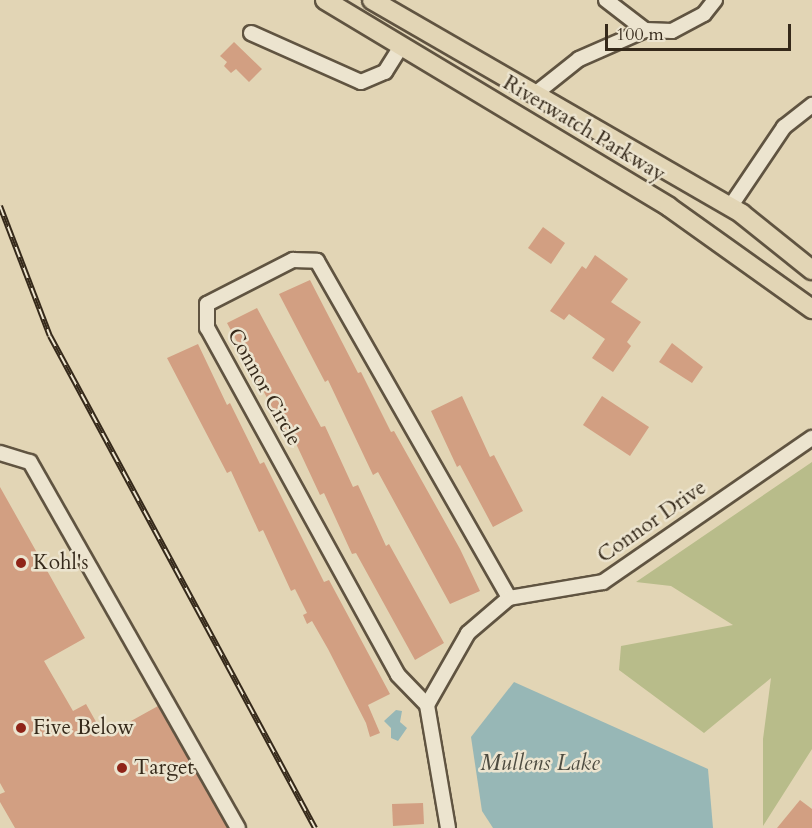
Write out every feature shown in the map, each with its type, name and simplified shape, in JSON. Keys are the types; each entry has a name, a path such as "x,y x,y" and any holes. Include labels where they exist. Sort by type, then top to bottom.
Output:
{"main road":[{"name":"Riverwatch Parkway","path":"325,0 669,207 812,309"},
{"name":"Riverwatch Parkway","path":"372,0 730,207 812,270"}],"street":[{"path":"606,0 645,30"},
{"path":"535,94 579,60 645,30 672,31 704,14 715,0"},
{"path":"251,33 361,82 385,72 401,46"},
{"path":"730,207 784,127 812,105"},
{"name":"Connor Circle","path":"428,705 398,675 207,328 207,304 293,260 317,261 509,598"},
{"name":"Connor Drive","path":"509,598 603,582 812,438"},
{"path":"0,453 30,462 238,828"},
{"path":"448,828 428,705 468,633 509,598"}],"green space":[{"path":"812,462 812,749 763,826 763,739 771,678 704,733 619,670 621,646 733,625 671,586 636,582"}],"water":[{"name":"Mullens Lake","path":"514,682 708,769 713,828 493,828 482,811 471,737"},
{"path":"396,710 402,711 400,722 407,728 398,741 391,738 391,728 384,721"}],"building":[{"path":"234,42 262,69 249,82 236,69 231,73 224,66 227,62 220,56"},
{"path":"543,227 565,243 551,264 528,248"},
{"path":"595,255 628,279 611,302 641,322 627,342 631,346 613,372 592,358 605,339 569,314 564,320 550,311 582,266 586,269"},
{"path":"310,280 358,373 361,372 391,432 394,431 460,549 480,591 450,604 378,472 373,475 328,380 325,382 279,294"},
{"path":"257,308 321,427 325,426 353,487 358,485 386,546 389,544 444,643 415,660 356,553 352,554 324,493 320,495 292,435 288,437 227,323"},
{"path":"672,343 703,367 692,383 659,362"},
{"path":"198,344 227,405 230,403 260,464 264,462 324,582 329,580 390,694 368,705 380,733 370,737 366,723 328,649 312,621 307,624 303,615 307,613 295,589 291,591 263,530 259,532 231,471 227,473 167,358"},
{"path":"462,396 490,457 494,455 523,511 493,527 460,465 457,467 431,411"},
{"path":"602,396 649,427 630,456 583,425"},
{"path":"0,487 85,638 44,661 73,711 86,704 104,736 158,706 228,828 15,828 0,802 0,794 5,792 0,783"},
{"path":"800,800 812,809 812,828 777,828"},
{"path":"423,803 424,824 393,826 392,804"}],"railway":[{"path":"0,206 50,336 315,828"}],"place":[{"name":"Kohl's","path":"21,563"},
{"name":"Five Below","path":"21,728"},
{"name":"Target","path":"122,768"}]}
